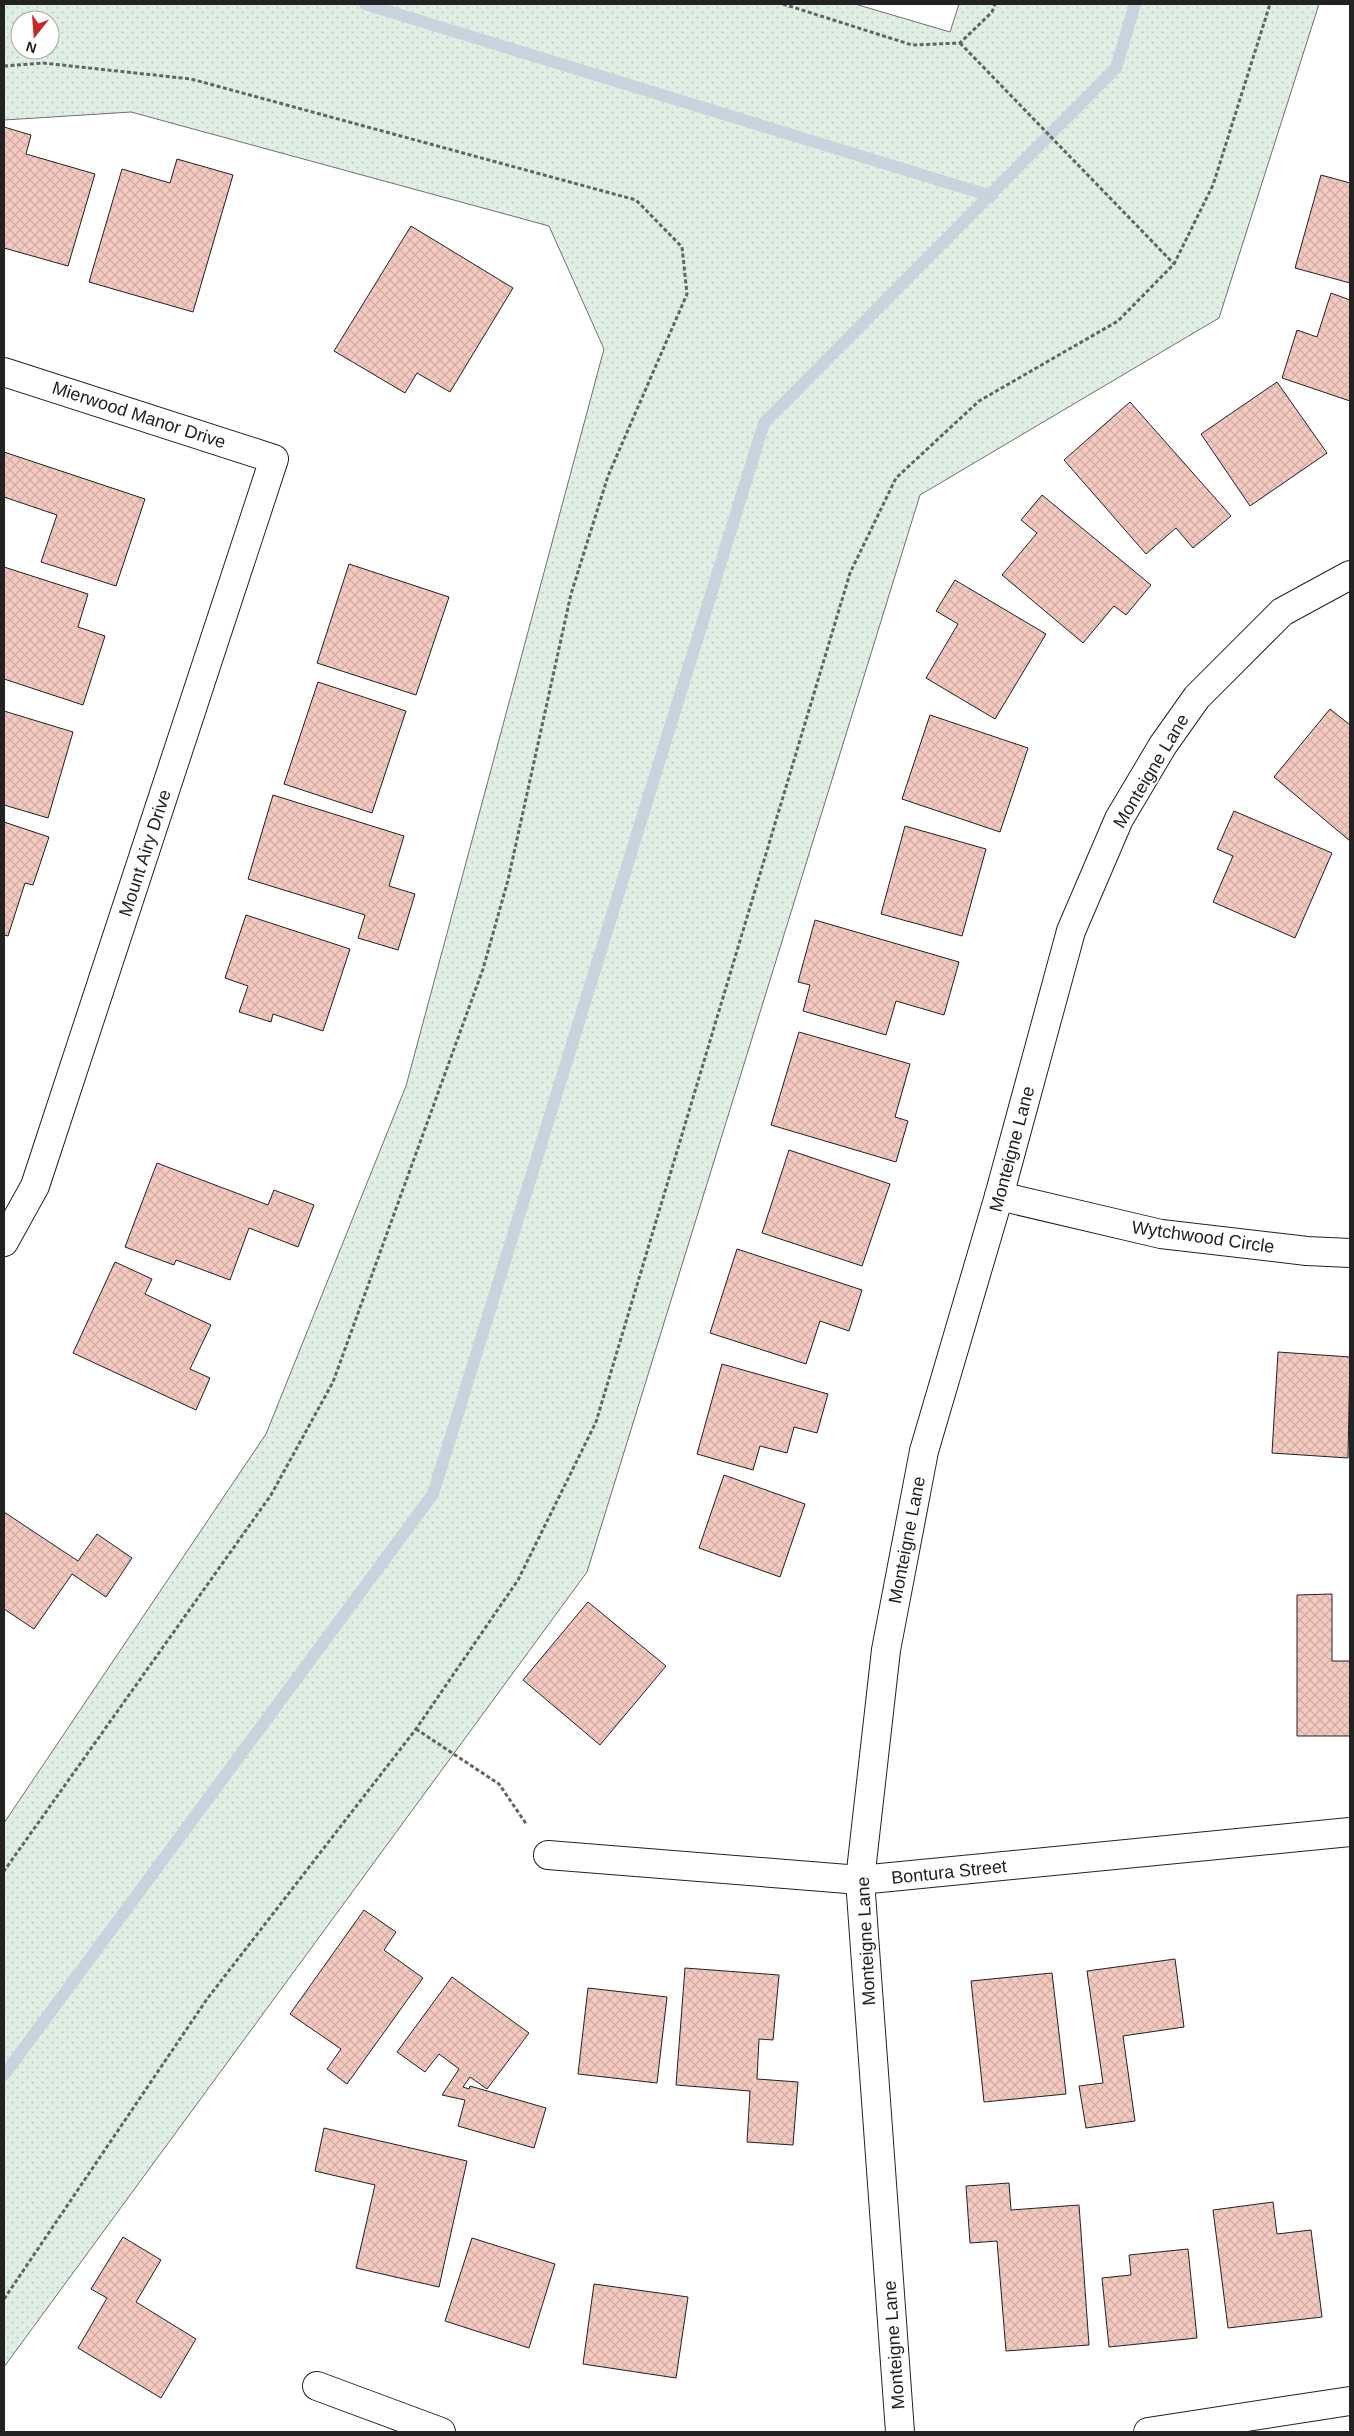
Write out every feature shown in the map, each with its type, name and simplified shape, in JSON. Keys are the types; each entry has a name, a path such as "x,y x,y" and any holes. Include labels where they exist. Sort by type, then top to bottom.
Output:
{"street":[{"name":"Mierwood Manor Drive","path":"4,372 274,459"},
{"name":"Mount Airy Drive","path":"4,1242 35,1186 274,459"},
{"name":"Monteigne Lane","path":"900,2432 860,1880 886,1650 924,1451 999,1196 1071,931 1119,819 1163,745 1197,697 1282,612 1350,576"},
{"name":"Wytchwood Circle","path":"999,1196 1160,1234 1307,1251 1350,1253"},
{"name":"Bontura Street","path":"548,1855 860,1880 1350,1832"},
{"path":"317,2386 442,2432"},
{"path":"1148,2432 1350,2401"}],"path":[{"path":"784,4 912,45 960,43 992,12 995,4"},
{"path":"4,2299 206,1999 416,1729 518,1580 596,1422 850,573 896,478 979,402 1118,322 1174,264 1214,185 1270,4"},
{"path":"960,43 1174,264"},
{"path":"4,66 43,63 191,78 636,200 682,247 687,294 608,476 571,594 508,880 483,969 333,1382 271,1495 4,1871"},
{"path":"416,1729 499,1784 548,1855"}],"green space":[{"path":"4,4 855,4 950,32 959,4 1319,4 1219,318 920,495 587,1572 4,2367 4,1823 266,1434 406,1086 604,349 549,226 131,112 4,120"}],"building":[{"path":"4,127 31,135 26,154 95,174 68,266 4,248"},
{"path":"177,159 233,175 193,312 89,282 122,169 170,183"},
{"path":"1321,175 1350,183 1350,283 1295,268"},
{"path":"411,226 513,288 450,392 417,373 405,393 334,351"},
{"path":"1331,293 1350,300 1350,401 1282,378 1297,330 1317,337"},
{"path":"1277,382 1327,453 1250,506 1201,434"},
{"path":"1130,402 1231,516 1193,548 1176,528 1146,554 1064,460"},
{"path":"4,452 145,499 116,586 41,562 57,515 4,497"},
{"path":"1042,495 1151,585 1126,615 1114,606 1083,643 1002,575 1037,533 1021,520"},
{"path":"349,564 449,597 416,695 317,663"},
{"path":"4,567 88,594 78,627 105,636 83,705 4,679"},
{"path":"955,580 1046,634 995,719 926,678 958,624 936,611"},
{"path":"318,682 406,711 372,813 284,784"},
{"path":"1330,709 1350,725 1350,841 1274,777"},
{"path":"4,711 73,732 48,818 4,805"},
{"path":"930,715 1028,748 1000,832 902,799"},
{"path":"273,795 404,836 389,886 415,894 398,950 358,938 365,915 248,879"},
{"path":"1234,811 1332,853 1295,938 1213,902 1233,856 1217,849"},
{"path":"4,822 49,837 33,885 25,883 8,936 4,935"},
{"path":"905,826 986,849 962,936 881,914"},
{"path":"246,915 350,949 323,1031 273,1014 271,1022 239,1012 248,986 225,978"},
{"path":"815,920 959,962 944,1015 896,1001 886,1035 803,1011 810,985 798,982"},
{"path":"799,1032 910,1064 895,1117 908,1121 896,1162 771,1125"},
{"path":"789,1150 890,1184 862,1266 762,1233"},
{"path":"157,1163 268,1205 274,1190 314,1205 298,1247 249,1228 230,1280 176,1260 174,1265 125,1247"},
{"path":"737,1249 862,1290 849,1331 820,1321 806,1364 710,1333"},
{"path":"115,1262 152,1279 145,1294 211,1325 190,1369 210,1378 196,1410 73,1353"},
{"path":"1278,1352 1350,1357 1348,1458 1272,1453"},
{"path":"722,1364 828,1394 817,1433 794,1427 787,1453 760,1446 753,1470 697,1454"},
{"path":"724,1475 805,1504 780,1577 699,1548"},
{"path":"4,1512 78,1561 97,1534 132,1558 106,1597 72,1574 34,1629 4,1609"},
{"path":"1332,1594 1332,1661 1350,1661 1350,1736 1297,1736 1297,1595"},
{"path":"588,1602 666,1666 600,1745 523,1680"},
{"path":"364,1910 396,1932 384,1950 423,1978 347,2084 327,2069 341,2049 290,2014"},
{"path":"1175,1959 1184,2027 1123,2036 1135,2121 1086,2128 1079,2086 1103,2083 1087,1971"},
{"path":"685,1968 779,1975 773,2040 759,2039 757,2079 798,2082 793,2145 747,2142 750,2091 676,2085"},
{"path":"1052,1973 1066,2094 984,2102 971,1981"},
{"path":"452,1977 529,2033 487,2089 470,2077 463,2087 469,2089 470,2086 546,2108 534,2148 458,2126 465,2100 442,2095 459,2069 439,2054 425,2072 397,2052"},
{"path":"588,1988 667,1997 657,2083 578,2074"},
{"path":"324,2128 467,2161 439,2287 356,2268 375,2185 315,2171"},
{"path":"1009,2183 1011,2210 1079,2205 1089,2345 1006,2351 997,2241 970,2243 966,2186"},
{"path":"1273,2202 1277,2234 1311,2230 1322,2317 1228,2328 1213,2210"},
{"path":"123,2237 161,2260 136,2302 196,2339 161,2398 78,2348 107,2298 91,2289"},
{"path":"472,2238 555,2264 529,2348 445,2321"},
{"path":"1188,2249 1197,2338 1109,2347 1102,2278 1131,2275 1129,2255"},
{"path":"594,2284 688,2297 676,2378 583,2364"}],"waterway":[{"path":"365,4 991,196"},
{"path":"4,2075 433,1494 764,423 1116,68 1135,4"}]}
